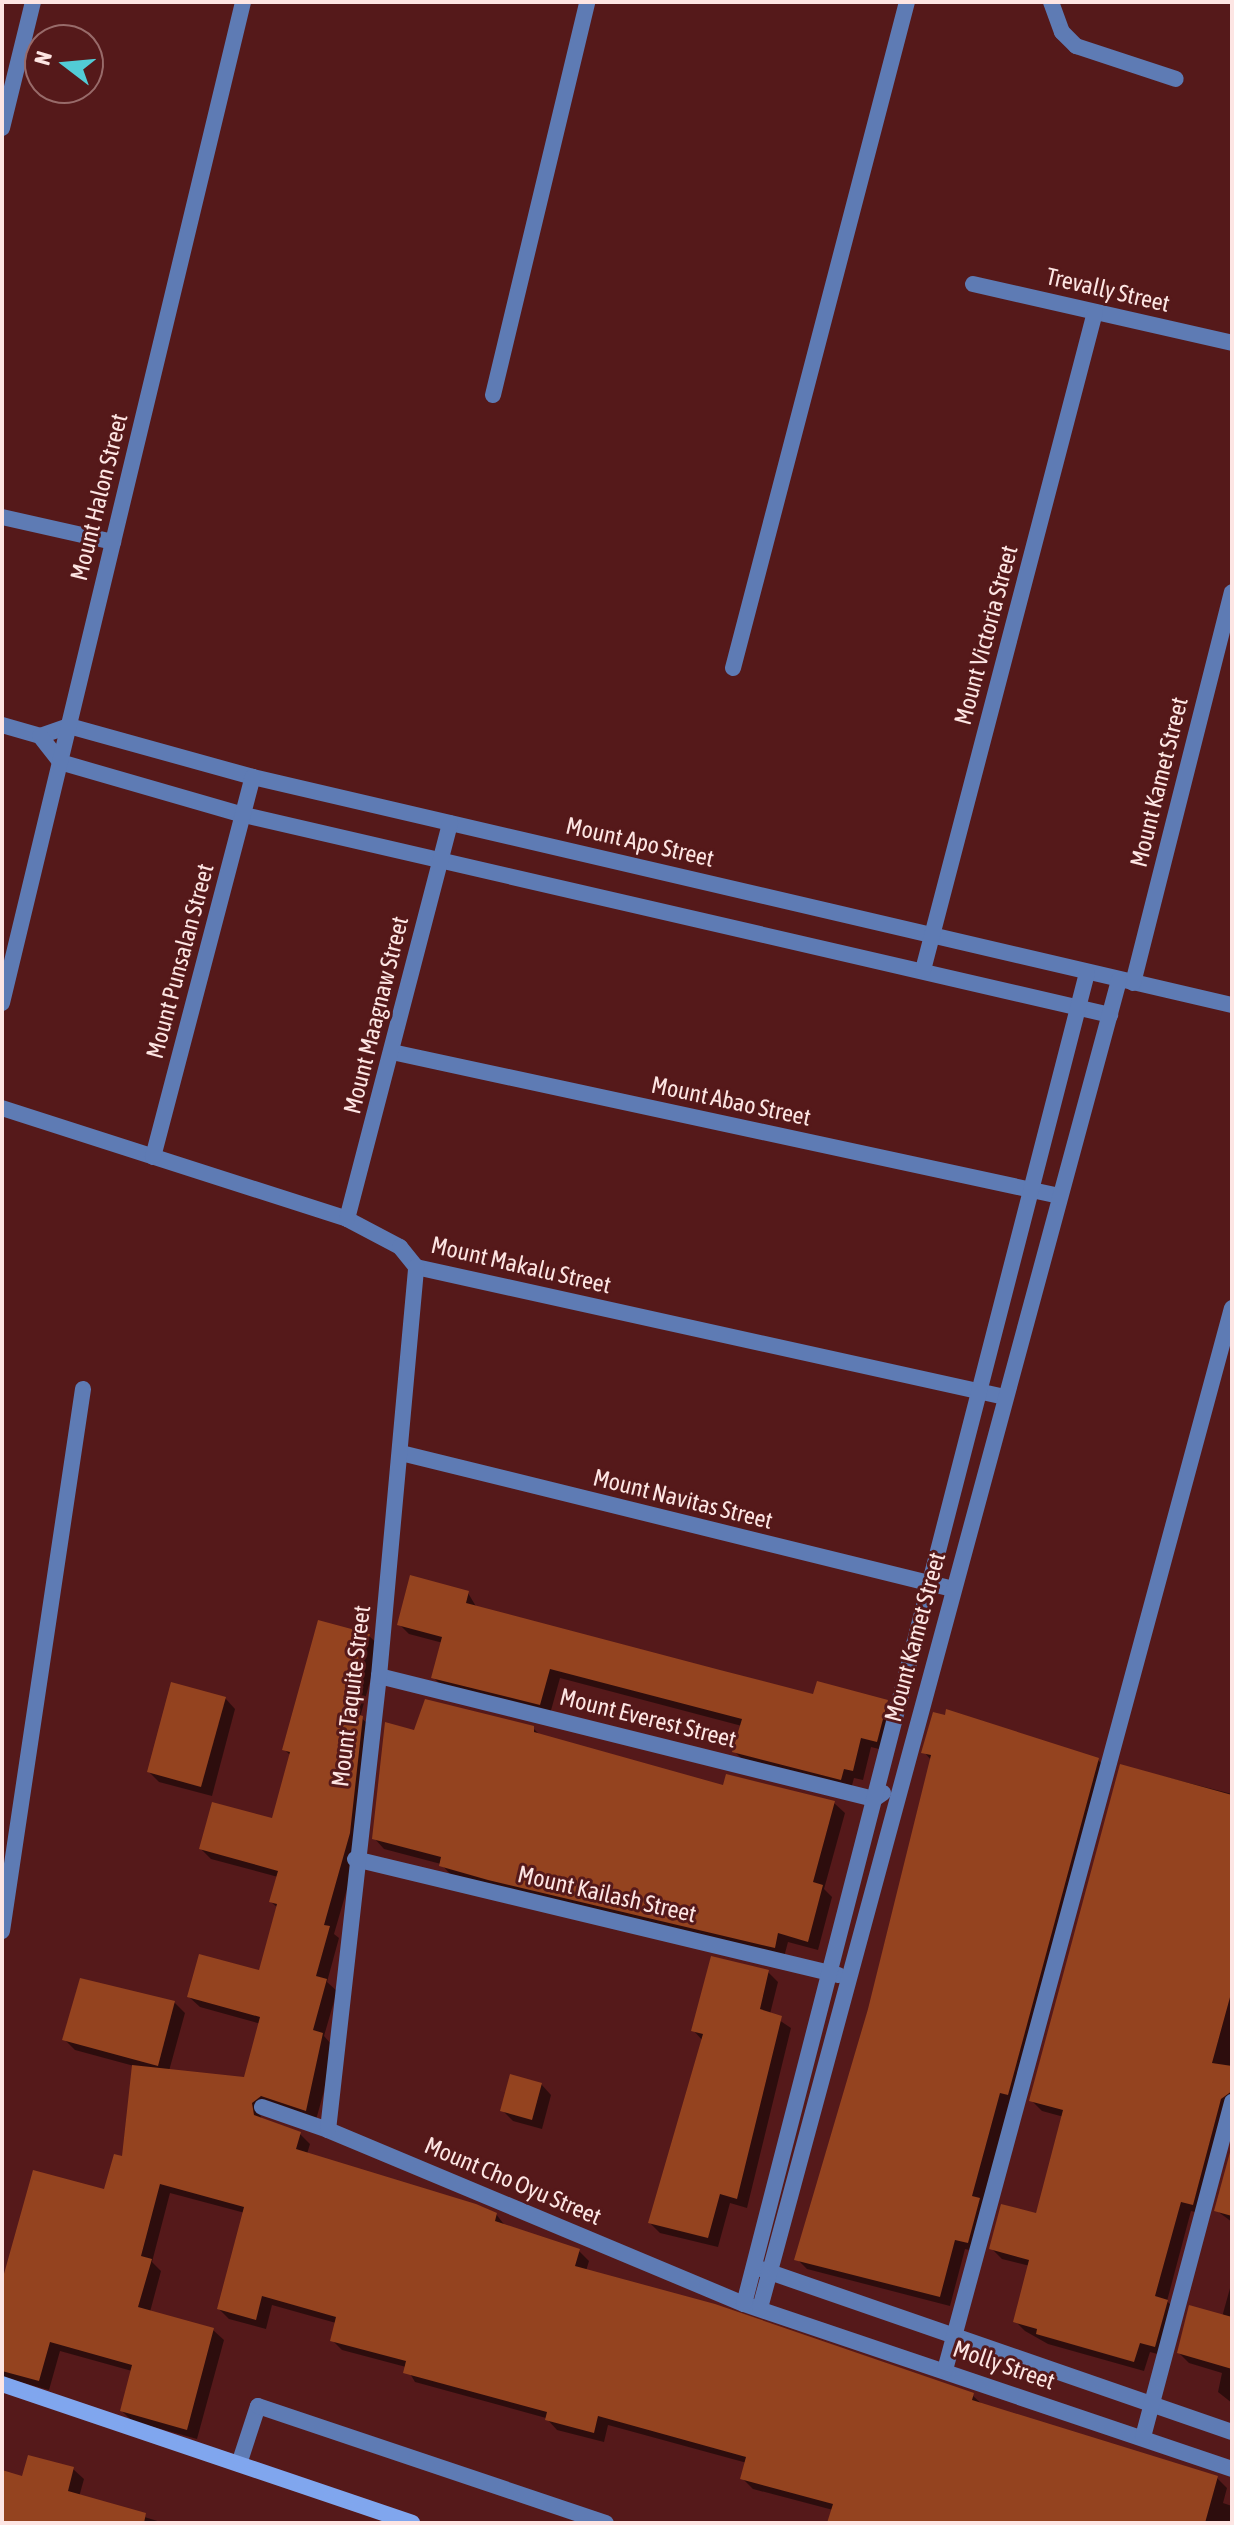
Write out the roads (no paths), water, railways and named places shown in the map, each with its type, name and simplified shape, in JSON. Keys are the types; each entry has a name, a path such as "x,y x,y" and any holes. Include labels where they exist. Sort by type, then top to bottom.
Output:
{"street":[{"path":"2,128 33,2"},
{"name":"Mount Halon Street","path":"2,1003 243,2"},
{"path":"493,395 587,2"},
{"path":"733,668 907,2"},
{"path":"1051,2 1062,32 1076,46 1176,79"},
{"name":"Trevally Street","path":"973,284 1232,343"},
{"name":"Mount Victoria Street","path":"923,970 1095,312"},
{"path":"2,517 113,542"},
{"name":"Mount Kamet Street","path":"752,2306 770,2272 847,1977 1060,1196 1110,1015 1126,981 1232,592"},
{"path":"2,725 40,736 69,726"},
{"name":"Mount Apo Street","path":"69,726 253,777 1232,1005"},
{"path":"40,736 60,762 244,815 1110,1015"},
{"name":"Mount Punsalan Street","path":"153,1157 253,777"},
{"name":"Mount Maagnaw Street","path":"347,1219 450,823"},
{"name":"Mount Kamet Street","path":"752,2306 753,2267 1087,973"},
{"name":"Mount Abao Street","path":"392,1052 1030,1192 1060,1196"},
{"name":"Mount Makalu Street","path":"2,1108 347,1219 400,1247 416,1267 1005,1397"},
{"name":"Mount Taquite Street","path":"328,2130 355,1859 379,1676 416,1267"},
{"path":"945,2370 957,2337 1232,1308"},
{"path":"2,1931 83,1389"},
{"name":"Mount Navitas Street","path":"401,1453 953,1589"},
{"name":"Mount Everest Street","path":"379,1676 874,1799"},
{"path":"874,1799 901,1781"},
{"name":"Mount Kailash Street","path":"355,1859 847,1977"},
{"path":"1143,2437 1154,2405 1232,2102"},
{"name":"Mount Cho Oyu Street","path":"262,2107 328,2130 752,2306"},
{"name":"Molly Street","path":"753,2267 1232,2432"},
{"name":"Molly Street","path":"752,2306 1232,2469"},
{"path":"2,2384 412,2523"},
{"path":"239,2464 258,2406 606,2523"}]}
